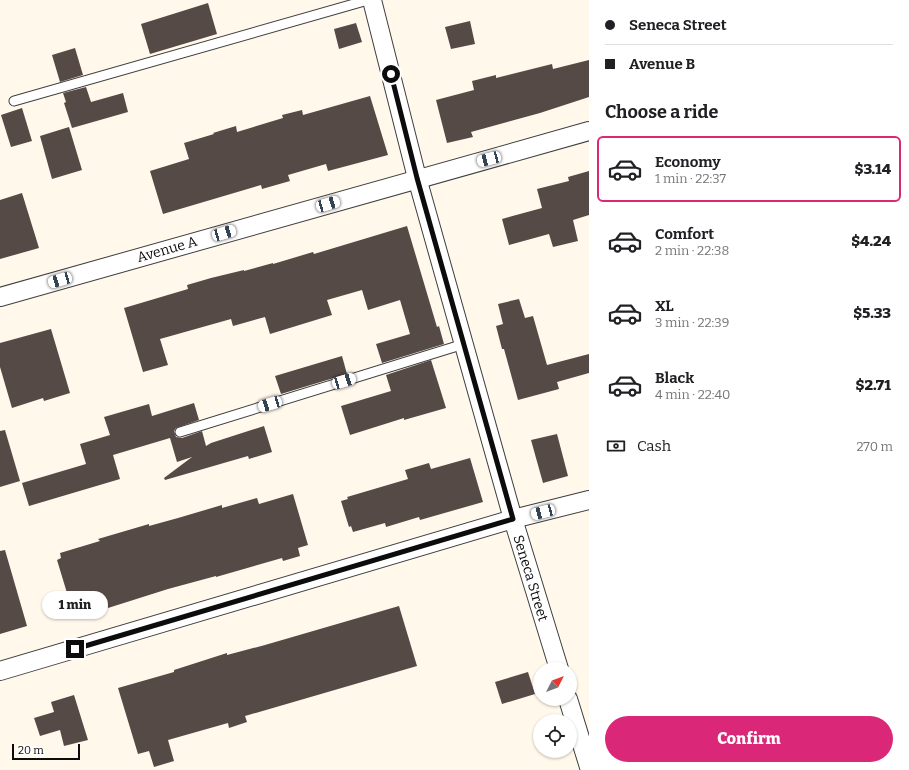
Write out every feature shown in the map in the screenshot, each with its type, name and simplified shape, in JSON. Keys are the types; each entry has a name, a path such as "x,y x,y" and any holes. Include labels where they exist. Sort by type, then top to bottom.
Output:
{"street":[{"name":"Seneca Street","path":"372,0 417,178 513,519 557,662"},
{"name":"Avenue A","path":"0,297 417,178 589,131"},
{"path":"0,671 513,519 589,500"},
{"path":"570,706 589,767"}],"lane":[{"path":"14,101 368,0"},
{"path":"180,432 464,344"}],"building":[{"path":"208,3 217,34 150,54 141,24"},
{"path":"470,21 475,44 451,49 445,27"},
{"path":"356,23 362,42 339,49 334,29"},
{"path":"75,48 83,75 60,82 52,55"},
{"path":"589,60 589,97 540,113 471,132 473,137 447,143 436,100 474,90 472,81 496,75 496,78 552,64 553,69"},
{"path":"86,87 91,102 123,93 128,112 72,128 64,103 66,102 63,93"},
{"path":"370,96 388,155 328,171 326,164 288,175 290,181 262,189 261,185 163,214 150,171 189,159 184,143 236,126 237,132 283,118 282,115 302,110 303,115"},
{"path":"22,108 32,141 11,147 1,115"},
{"path":"69,127 82,170 52,179 40,136"},
{"path":"589,171 589,215 573,220 578,241 553,247 549,234 509,245 502,219 542,208 537,189 569,181 568,177"},
{"path":"22,193 39,248 0,259 0,200"},
{"path":"407,226 437,327 439,326 444,344 382,363 376,344 410,334 400,300 368,310 362,290 327,300 332,315 270,334 265,317 233,326 231,319 160,339 168,365 143,372 124,308 188,289 187,285 211,278 273,264 313,252 314,254"},
{"path":"519,299 525,318 533,316 547,365 589,354 589,373 557,382 559,389 518,400 496,326 503,324 498,304"},
{"path":"51,329 70,393 44,401 43,398 12,408 0,367 0,343"},
{"path":"342,356 347,374 281,394 275,376"},
{"path":"431,360 446,408 404,420 404,418 350,435 341,406 391,391 386,375"},
{"path":"194,403 199,420 176,428 174,431 176,437 182,438 202,431 206,446 211,443 264,426 272,452 249,459 248,456 165,480 164,478 192,457 177,462 170,438 113,455 120,479 29,506 22,483 86,464 80,444 110,435 104,417 149,404 152,416"},
{"path":"5,430 20,481 0,487 0,431"},
{"path":"557,434 568,476 543,483 531,440"},
{"path":"470,458 483,502 420,520 419,517 386,527 385,523 353,532 351,526 349,527 341,501 348,499 347,497 408,479 405,470 429,463 431,469"},
{"path":"293,494 308,545 298,548 300,556 283,561 282,558 168,589 108,608 107,606 74,616 57,560 61,558 60,553 100,541 98,539 222,505 222,508 257,498 259,504"},
{"path":"5,550 27,626 0,634 0,551"},
{"path":"399,606 417,666 245,716 247,722 229,728 228,723 168,740 174,761 154,767 149,751 138,754 118,688 174,672 174,670 227,653 227,655 265,645"},
{"path":"528,672 533,688 533,695 502,704 495,682"},
{"path":"74,695 88,740 64,746 60,730 40,736 34,718 54,712 51,702"}],"route":[{"path":"75,649 513,519 417,178 391,74"}]}
